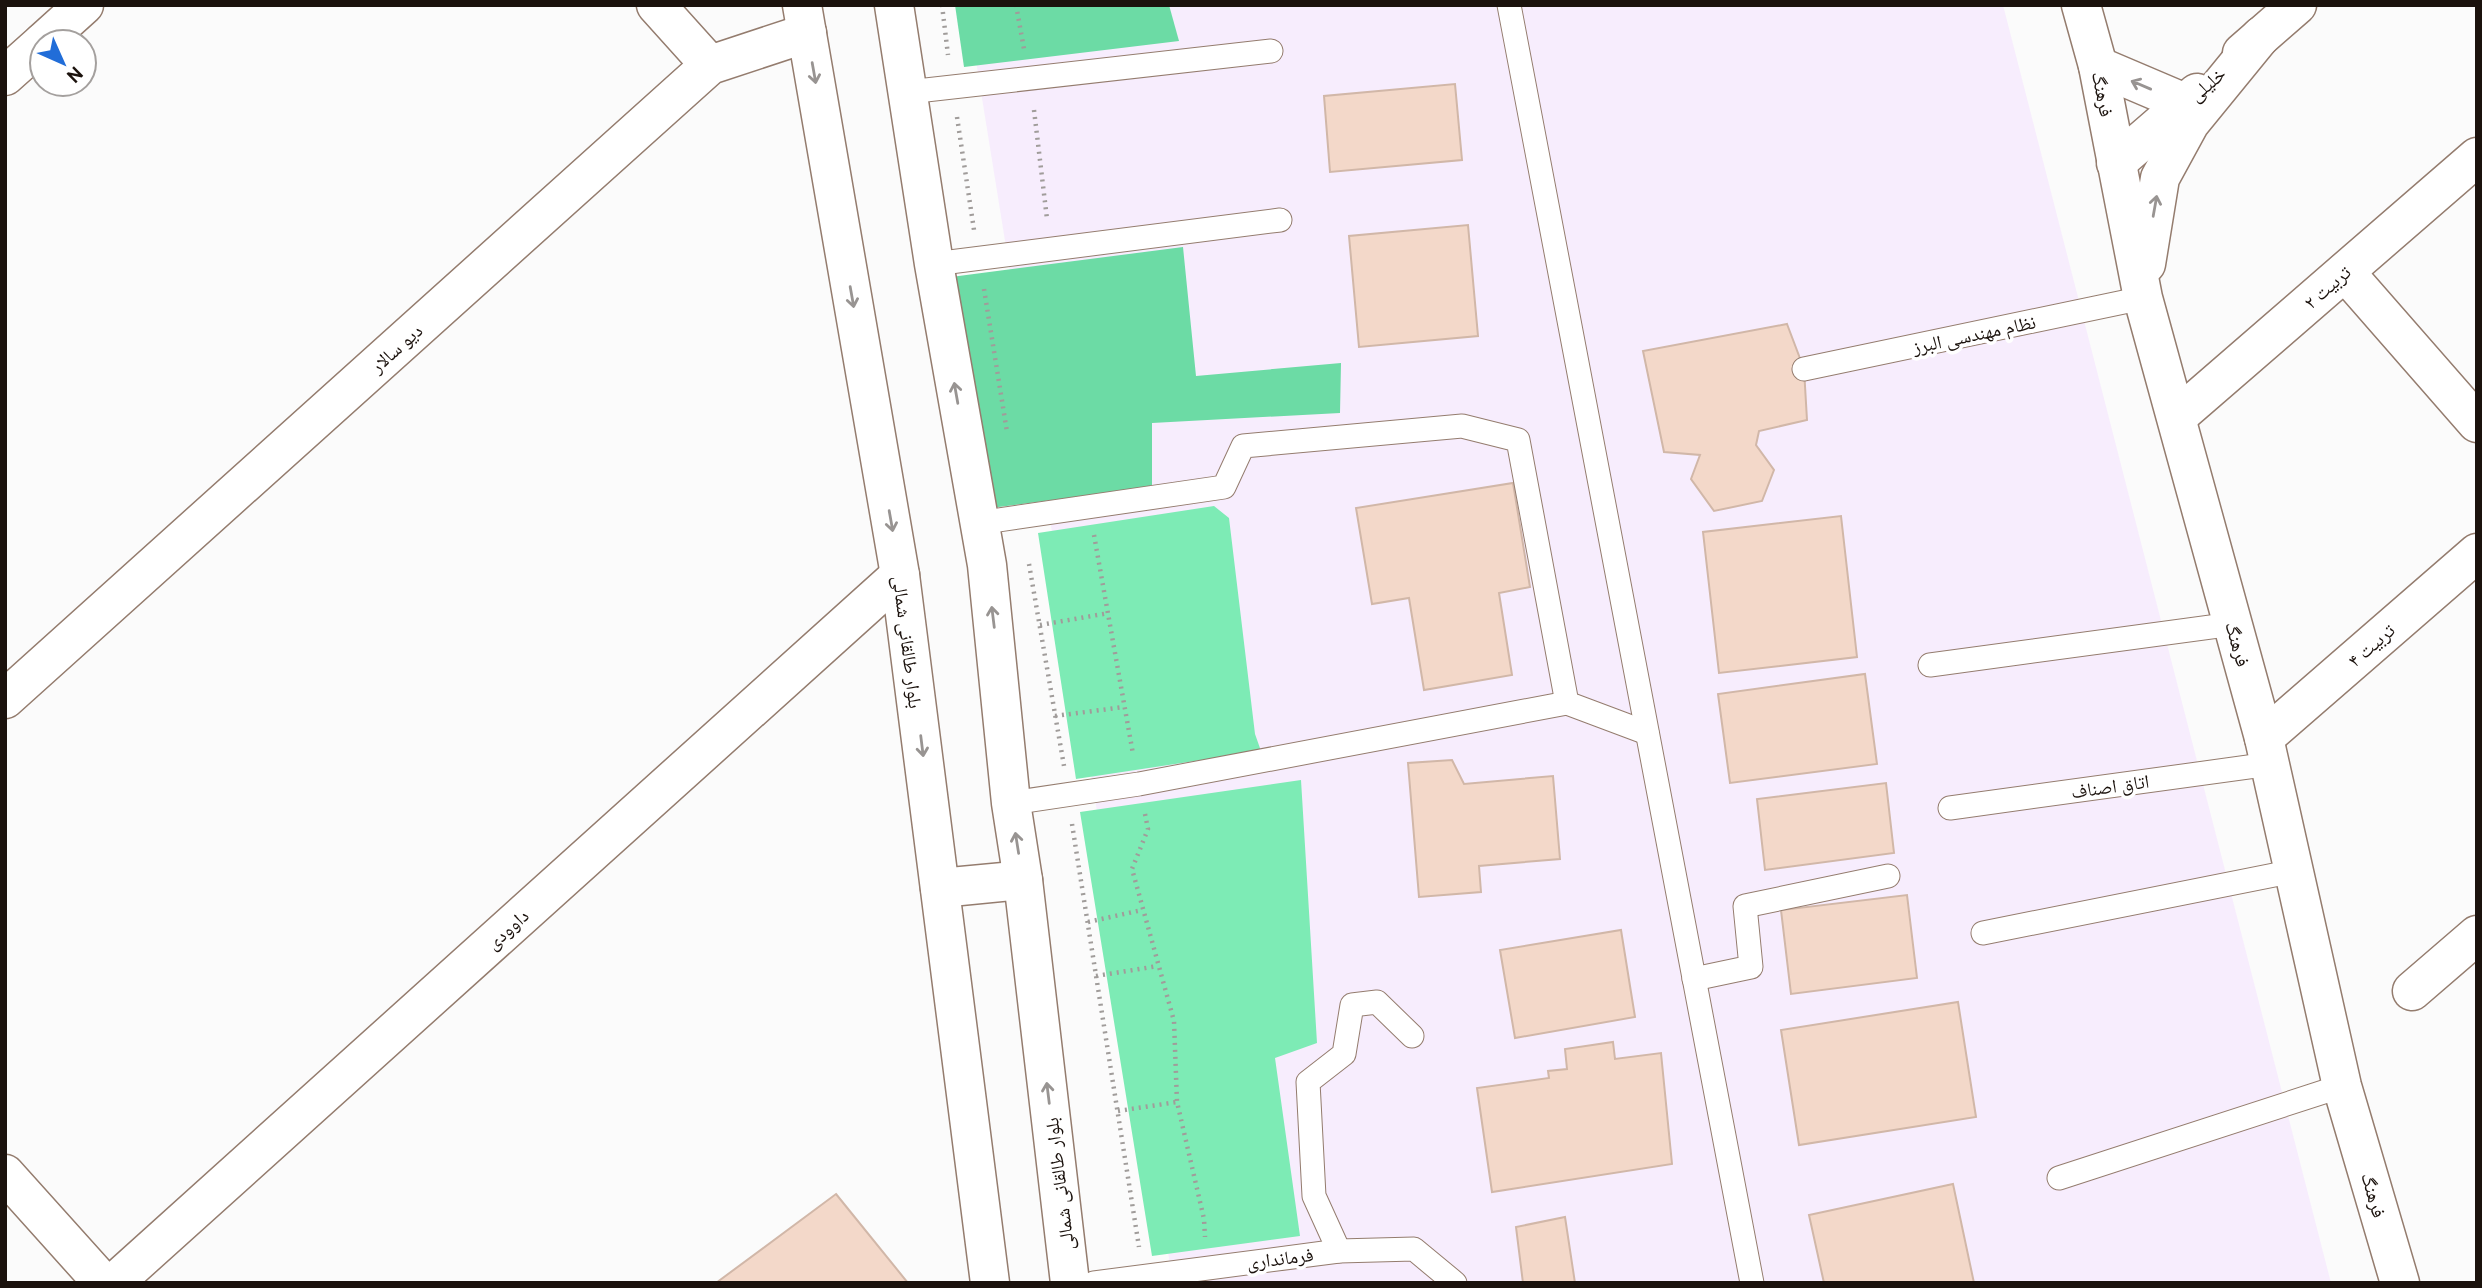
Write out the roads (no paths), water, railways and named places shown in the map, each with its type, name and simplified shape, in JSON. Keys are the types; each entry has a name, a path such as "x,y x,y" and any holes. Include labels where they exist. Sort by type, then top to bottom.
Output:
{"street":[{"path":"58,28 84,5"},
{"path":"656,5 710,65"},
{"name":"بلوار طالقانی شمالی","path":"894,5 993,617 1010,803 1023,880 1070,1283"},
{"name":"فرهنگ","path":"2081,5 2098,66 2143,298 2267,751 2342,1086 2400,1283"},
{"name":"خلیلی","path":"2116,163 2297,5"},
{"name":"دیو سالار","path":"5,699 710,65 805,19"},
{"name":"بلوار طالقانی شمالی","path":"805,19 900,575 990,1283"},
{"path":"2143,298 2148,240 2160,178 2190,123 2261,36"},
{"path":"5,76 28,55"},
{"path":"2098,66 2185,103"},
{"name":"تربیت ۲","path":"2177,416 2477,157"},
{"path":"2345,272 2477,423"},
{"name":"تربیت ۴","path":"2267,751 2477,553"},
{"name":"داوودی","path":"114,1283 900,575"},
{"path":"940,888 1023,880"},
{"path":"2412,991 2477,935"},
{"path":"5,1174 103,1283"}],"lane":[{"path":"1509,5 1752,1283"},
{"path":"908,92 1271,51"},
{"path":"934,264 1280,220"},
{"name":"نظام مهندسی البرز","path":"1804,369 2143,298"},
{"path":"978,523 1224,486 1243,446 1462,426 1518,440 1567,703"},
{"path":"1930,664 2233,624"},
{"path":"1010,803 1139,784 1567,703 1647,733"},
{"name":"اتاق اصناف","path":"1950,808 2267,751"},
{"path":"1983,933 2294,872"},
{"path":"1694,979 1751,967 1745,906 1888,876"},
{"path":"1339,1251 1314,1196 1308,1082 1344,1054 1352,1005 1377,1002 1412,1036"},
{"path":"2059,1178 2342,1086"},
{"name":"فرمانداری","path":"1094,1283 1207,1266 1339,1251 1414,1249 1455,1283"}]}
